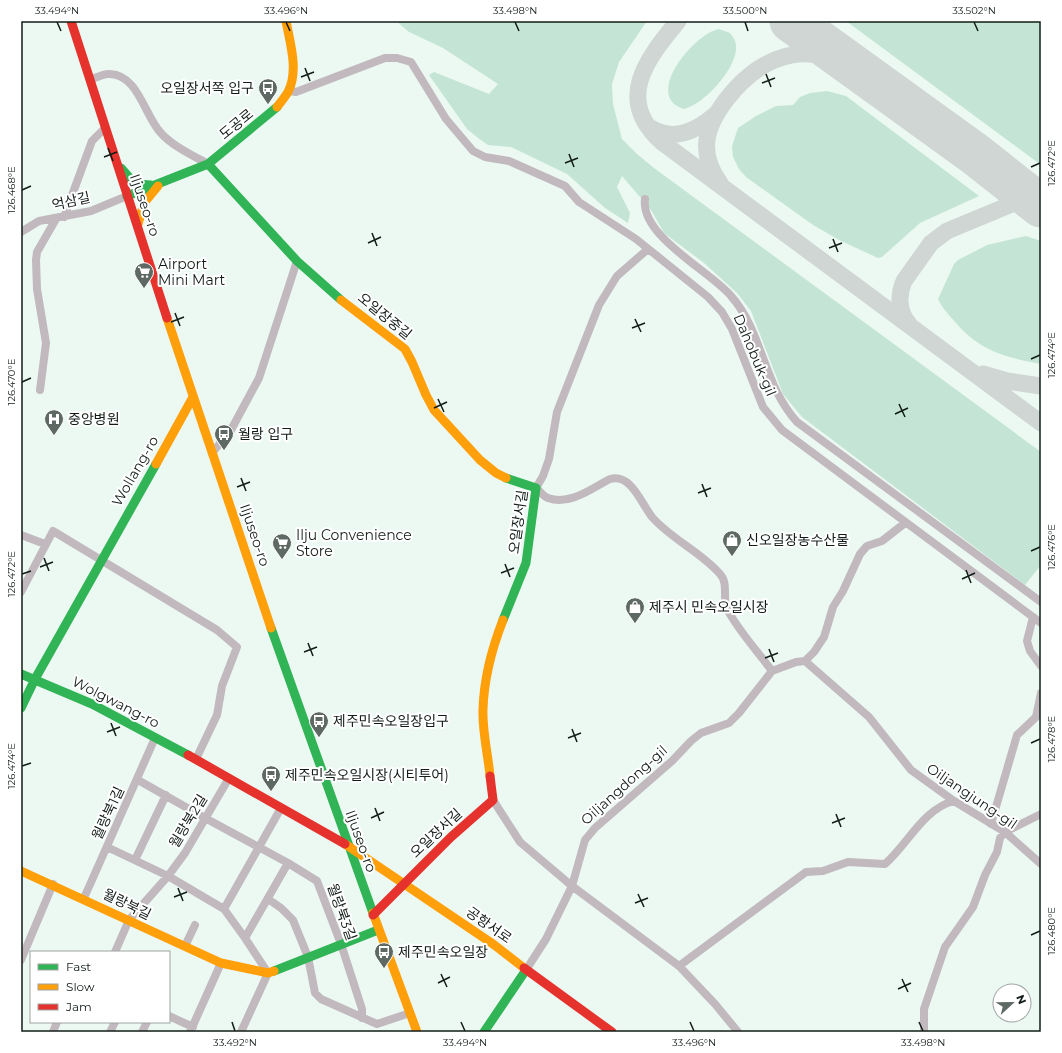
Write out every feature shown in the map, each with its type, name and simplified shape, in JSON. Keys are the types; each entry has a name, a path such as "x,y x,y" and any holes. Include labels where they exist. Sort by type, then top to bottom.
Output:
{"street":[{"name":"Iljuseo-ro","path":"71,21 112,154 212,453 348,846 417,1032"},
{"name":"도공로","path":"127,196 208,164 277,108 292,91 294,66 286,21"},
{"name":"Dahobuk-gil","path":"292,91 385,58 397,58 411,62 446,118 472,151 485,157 509,161 565,186 579,202 589,210 630,235 708,297 722,312 732,329 763,407 782,430 1041,623"},
{"path":"90,80 109,73 121,76 131,84 160,133 175,145 208,164"},
{"path":"40,390 46,343 37,289 37,252 60,218 92,141 104,129"},
{"path":"112,154 121,169 135,184 150,185 166,180"},
{"name":"오일장중길","path":"208,164 297,261 338,297 405,349 411,358 429,401 483,464 497,474 536,488"},
{"path":"141,237 138,225 140,208 152,190 166,180"},
{"name":"억삼길","path":"21,232 39,221 91,211 127,196"},
{"path":"645,199 644,205 650,219 663,238 721,286 738,304 751,329 778,397 797,422 1041,602"},
{"name":"오일장서길","path":"373,915 451,837 493,800 483,710 487,677 496,638 526,563 536,488 543,476 549,459 557,412 599,305 617,276 648,249"},
{"path":"212,453 231,430 259,378 297,261"},
{"name":"Wollang-ro","path":"21,708 35,679 193,397"},
{"path":"536,488 547,498 565,500 574,498 610,478 615,477 625,480 653,518 720,573 726,587 725,599 730,614 772,671 796,662 805,661 814,652 824,637 834,607 860,554 867,546 882,541 905,523"},
{"path":"21,592 53,531 102,559 217,630 237,647 222,686 217,715 204,739 196,759"},
{"path":"21,535 45,544"},
{"path":"1033,617 1027,641 1030,651 1041,666"},
{"name":"Oiljangjung-gil","path":"805,661 869,717 911,770 954,801 1005,832 1041,864"},
{"name":"Oiljangdong-gil","path":"484,1032 546,939 572,886 585,840 595,828 672,761 690,741 701,733 728,723 739,712 772,671"},
{"name":"Wolgwang-ro","path":"21,674 92,704 196,759 348,846"},
{"path":"991,824 1017,735 1036,717 1041,693"},
{"name":"월랑북1길","path":"84,898 138,780 155,738"},
{"name":"월랑북2길","path":"115,951 129,920 168,876 184,853 229,778"},
{"name":"월랑북3길","path":"138,780 288,863 317,881 341,944 362,1008 362,1018"},
{"path":"135,860 166,795"},
{"path":"493,800 520,842 572,886 679,966 715,1004 738,1032"},
{"path":"679,966 806,872 823,871 848,862 885,864 894,856 929,815 942,804 954,801"},
{"path":"224,909 281,808"},
{"path":"924,1032 924,1009 945,947 973,907 985,875 997,852 1000,838 1005,832 1041,814"},
{"name":"공항서로","path":"348,846 493,944 526,970 612,1032"},
{"path":"107,847 168,876 224,909 268,973"},
{"path":"245,938 288,863"},
{"name":"월랑북길","path":"21,871 84,898 221,963 268,973"},
{"path":"21,960 28,952 53,884"},
{"path":"268,899 281,908 293,920 308,957 315,993 321,999 377,1024 410,1013"},
{"path":"185,946 195,925"},
{"path":"241,1032 268,973 378,930"},
{"path":"170,1017 191,1030 221,963"},
{"path":"52,1032 56,1023"},
{"path":"110,1032 114,1023"},
{"path":"142,1032 146,1023"}],"green space":[{"path":"396,21 647,21 619,62 612,84 613,104 622,139 654,168 1041,452 1041,565 1025,585 802,417 783,394 751,311 737,293 704,263 664,233 651,210 622,176 617,187 630,213 628,223 605,208 567,174 511,147 488,145 467,129 429,75 434,72 489,94 498,84 443,48 409,32"},
{"path":"846,21 1041,21 1041,165"},
{"path":"719,29 730,33 734,39 736,43 736,50 734,58 724,77 717,86 700,101 684,109 672,102 668,92 670,79 676,66 686,53 709,33"},
{"path":"827,91 846,96 979,196 920,223 882,257 878,258 841,241 813,225 746,177 739,169 733,157 732,146 738,128 756,116 776,106 793,105 800,97 810,93"},
{"path":"1026,236 1041,241 1041,364 1015,359 983,346 964,332 938,299 954,264 958,260 987,245"}],"taxiway":[{"path":"678,21 655,50 646,65 640,80 638,96 640,111 648,127 663,143 1041,423"},
{"path":"720,183 713,172 709,161 707,151 709,131 719,110 726,100 747,77 772,61 782,57 802,54 821,55 847,64 864,73"},
{"path":"651,128 668,134 684,133 700,126 715,115"},
{"path":"909,324 901,309 900,298 902,286 931,243 947,231 1012,204 1025,203 1041,209"},
{"path":"983,374 1007,381 1041,386"}],"runway":[{"path":"791,21 975,154 1041,206"}],"traffic: fast":[{"path":"127,196 208,164 277,107"},
{"path":"208,164 297,261 341,300"},
{"path":"121,168 135,184 151,185"},
{"path":"21,708 35,679 156,464"},
{"path":"503,620 526,563 536,488 506,478"},
{"path":"271,628 373,913"},
{"path":"21,674 92,704 188,755"},
{"path":"274,971 378,930"},
{"path":"484,1032 526,970"}],"traffic: slow":[{"path":"277,107 288,92 293,75 293,57 286,21"},
{"path":"138,224 144,203 158,186"},
{"path":"341,300 405,349 434,410 480,460 496,473 506,478"},
{"path":"167,318 271,628"},
{"path":"156,464 193,397"},
{"path":"490,776 483,726 483,709 489,664 503,620"},
{"path":"345,844 493,944 524,968"},
{"path":"21,871 221,963 268,973 274,971"},
{"path":"373,913 417,1032"}],"traffic: jam":[{"path":"71,21 167,318"},
{"path":"188,755 345,844"},
{"path":"373,915 451,837 493,800 490,776"},
{"path":"524,968 612,1032"}],"place":[{"name":"오일장서쪽 입구","path":"268,105"},
{"name":"Airport Mini Mart","path":"144,289"},
{"name":"중앙병원","path":"54,436"},
{"name":"월랑 입구","path":"224,451"},
{"name":"신오일장농수산물","path":"732,557"},
{"name":"Ilju Convenience Store","path":"282,560"},
{"name":"제주시 민속오일시장","path":"635,624"},
{"name":"제주민속오일장입구","path":"319,738"},
{"name":"제주민속오일시장(시티투어)","path":"271,792"},
{"name":"제주민속오일장","path":"384,969"}]}
